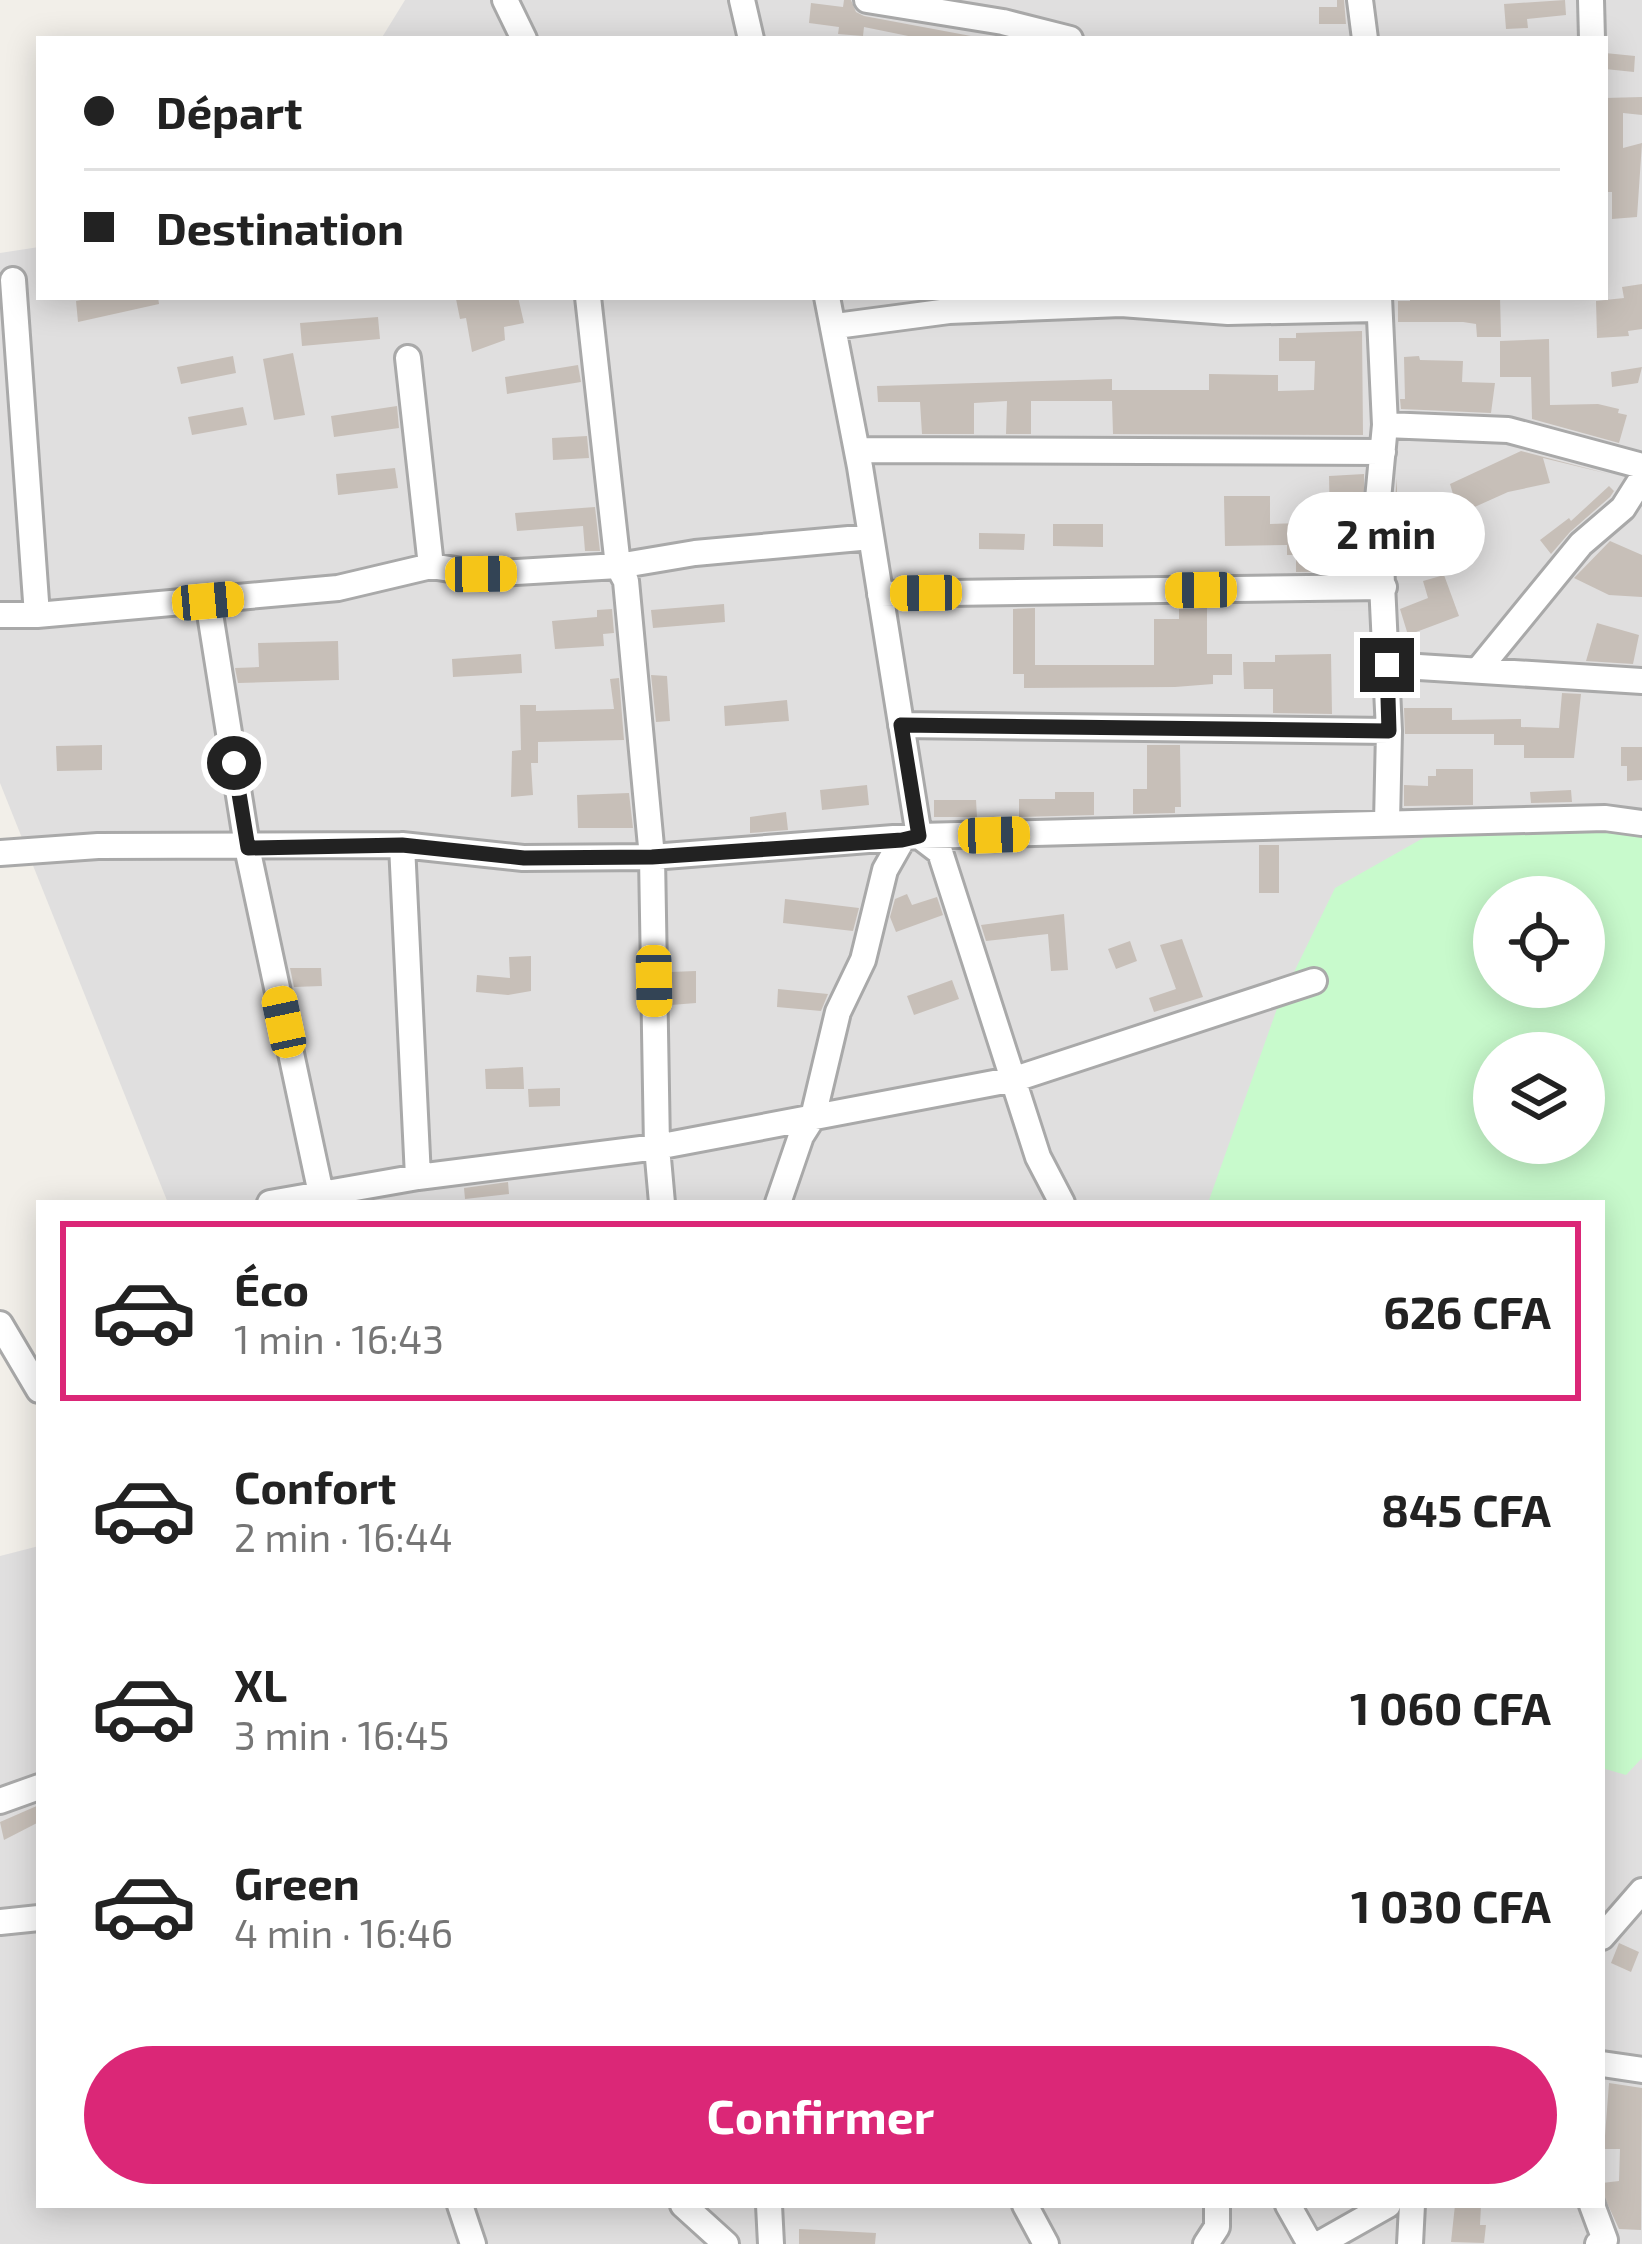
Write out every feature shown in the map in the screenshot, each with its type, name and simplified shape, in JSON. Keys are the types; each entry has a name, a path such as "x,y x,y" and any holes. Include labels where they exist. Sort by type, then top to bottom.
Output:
{"street":[{"path":"505,0 523,36"},
{"path":"742,0 750,36"},
{"path":"867,0 1004,22 1058,36"},
{"path":"1360,0 1365,36"},
{"path":"1591,0 1592,36"},
{"path":"13,280 37,615"},
{"path":"588,300 618,566 626,581 652,857 662,1200"},
{"path":"779,1200 801,1136 813,1118 838,1012 862,960 885,870 910,838 901,725 828,300"},
{"path":"836,326 949,311 1121,304 1228,312 1378,303 1384,425 1378,499 1389,731 1387,822"},
{"path":"408,358 431,566"},
{"path":"1384,425 1508,430 1642,466"},
{"path":"857,449 1383,452"},
{"path":"1478,670 1581,544 1623,508 1642,478"},
{"path":"0,615 338,588 431,566 481,574 618,566 695,553 871,537"},
{"path":"880,594 1384,587"},
{"path":"208,601 248,848 322,1198 418,1177 657,1147 1015,1079 1314,981"},
{"path":"1387,665 1642,681"},
{"path":"901,725 1389,731"},
{"path":"0,853 98,846 402,845 524,858 652,857 910,838 1387,822 1605,818 1642,823"},
{"path":"910,838 940,852 1038,1157 1060,1200"},
{"path":"402,845 418,1177"},
{"path":"0,1324 36,1385"},
{"path":"0,1801 36,1788"},
{"path":"1605,1934 1642,1891"},
{"path":"0,1922 36,1918"},
{"path":"1605,2064 1642,2070"},
{"path":"461,2208 473,2244"},
{"path":"685,2208 726,2244"},
{"path":"769,2208 771,2244"},
{"path":"1027,2208 1046,2244"},
{"path":"1205,2244 1216,2227 1217,2208"},
{"path":"1290,2208 1315,2244 1383,2208"},
{"path":"1410,2244 1412,2208"},
{"path":"1593,2208 1605,2240 1598,2244"}],"shaded area":[{"path":"405,0 1642,0 1642,2244 0,2244 0,1556 36,1547 36,2208 1605,2208 1605,1200 167,1200 0,783 0,253 36,247 36,300 1608,300 1608,36 383,36"}],"green space":[{"path":"1554,827 1642,834 1642,1758 1626,1775 1605,1769 1605,1200 1209,1200 1279,1003 1335,888 1425,837"}],"building":[{"path":"844,0 851,0 856,12 864,16 971,36 908,36 864,27 863,36 838,34 839,27 809,23 811,3 843,7"},
{"path":"1337,0 1344,0 1346,24 1319,24 1319,7 1337,7"},
{"path":"1565,0 1566,15 1527,19 1528,28 1506,29 1504,4"},
{"path":"1608,53 1635,56 1634,72 1608,69"},
{"path":"1642,97 1642,115 1623,113 1623,148 1642,143 1637,217 1612,219 1608,98"},
{"path":"1642,284 1642,329 1628,331 1629,336 1597,338 1596,301 1624,298 1622,287"},
{"path":"158,300 159,304 78,322 76,301"},
{"path":"456,300 519,300 524,323 504,327 505,340 472,352 466,318 460,319"},
{"path":"1500,300 1501,337 1477,337 1476,324 1463,322 1398,322 1398,301"},
{"path":"378,317 380,339 302,346 300,323"},
{"path":"1362,331 1363,435 1113,434 1112,401 1031,401 1031,434 1006,434 1007,401 974,403 974,434 922,434 920,402 878,402 877,386 1112,379 1112,390 1209,390 1209,374 1278,375 1278,391 1314,390 1315,361 1279,361 1279,338"},
{"path":"1549,339 1550,405 1598,404 1619,409 1618,413 1627,415 1619,443 1532,419 1531,377 1500,377 1500,341"},
{"path":"293,353 305,415 274,420 263,359"},
{"path":"233,356 236,373 181,384 177,367"},
{"path":"1419,356 1420,360 1463,361 1462,382 1495,383 1491,413 1401,409 1404,357"},
{"path":"578,365 581,382 507,394 505,377"},
{"path":"1642,367 1638,383 1612,387 1611,372"},
{"path":"397,406 399,428 334,437 331,416"},
{"path":"243,407 247,425 192,435 188,417"},
{"path":"587,436 589,458 553,460 552,438"},
{"path":"1521,451 1609,474 1543,458 1550,483 1508,492 1459,514 1450,484"},
{"path":"395,468 398,488 338,495 336,474"},
{"path":"1364,474 1365,571 1296,572 1296,555 1287,555 1287,545 1225,546 1224,496 1270,496 1270,524 1330,522 1329,476"},
{"path":"1397,478 1397,521 1412,516 1419,537 1397,544 1395,499"},
{"path":"1609,486 1614,491 1610,497 1551,554 1540,540 1569,518 1571,521"},
{"path":"595,507 600,551 585,551 583,526 517,531 515,513"},
{"path":"1053,524 1103,524 1103,547 1053,546"},
{"path":"1462,527 1470,555 1438,568 1426,538"},
{"path":"979,533 1025,534 1024,550 979,549"},
{"path":"1610,541 1642,555 1642,597 1609,595 1574,578"},
{"path":"1444,575 1459,616 1408,635 1400,609 1428,598 1423,581"},
{"path":"724,604 725,622 653,628 651,610"},
{"path":"1035,608 1035,665 1154,665 1154,619 1179,619 1179,609 1207,608 1207,654 1232,654 1232,675 1213,675 1213,684 1175,687 1024,688 1024,674 1013,674 1013,609"},
{"path":"612,609 614,633 603,634 604,646 555,649 552,621 597,617 597,610"},
{"path":"1597,623 1639,635 1633,664 1586,661"},
{"path":"338,641 339,680 238,683 235,668 259,667 258,643"},
{"path":"521,654 522,673 453,677 452,659"},
{"path":"1331,654 1332,714 1273,713 1273,689 1244,689 1243,662 1275,662 1275,655"},
{"path":"651,675 667,676 670,721 656,722"},
{"path":"619,678 624,740 538,742 538,763 531,763 533,795 511,797 512,751 521,750 520,705 536,705 536,711 614,709 610,679"},
{"path":"1562,693 1581,694 1574,758 1524,758 1524,745 1494,745 1494,734 1405,734 1404,708 1452,708 1452,720 1521,719 1521,727 1559,728"},
{"path":"787,700 789,721 725,726 724,706"},
{"path":"102,745 102,770 57,771 56,746"},
{"path":"1147,745 1180,745 1181,807 1175,807 1175,813 1133,814 1133,789 1147,789"},
{"path":"1621,747 1642,747 1642,780 1627,781"},
{"path":"1436,769 1473,769 1473,805 1404,806 1404,785 1428,786 1428,776 1436,776"},
{"path":"867,785 869,805 822,810 820,790"},
{"path":"1571,790 1572,802 1531,803 1530,792"},
{"path":"1055,792 1094,792 1094,815 1019,817 1019,799 1055,799"},
{"path":"629,793 633,828 578,828 577,795"},
{"path":"934,800 976,800 977,817 934,817"},
{"path":"786,812 788,830 750,833 750,817"},
{"path":"1259,845 1279,845 1279,893 1259,893"},
{"path":"907,894 912,905 937,897 943,915 896,932 890,917 895,899"},
{"path":"785,899 859,908 853,931 783,923"},
{"path":"1064,914 1068,970 1051,971 1048,934 986,941 981,925"},
{"path":"1182,939 1203,997 1154,1012 1149,998 1176,989 1160,945"},
{"path":"1130,941 1137,961 1116,969 1108,949"},
{"path":"531,956 531,991 476,992 477,975 510,978 509,957"},
{"path":"290,968 321,968 322,986 294,987"},
{"path":"696,971 696,1003 671,1005 670,972"},
{"path":"952,980 959,999 914,1015 907,996"},
{"path":"778,989 828,994 821,1011 777,1007"},
{"path":"523,1067 524,1089 486,1089 485,1069"},
{"path":"560,1088 560,1106 529,1107 528,1089"},
{"path":"508,1182 509,1194 465,1199 464,1188"},
{"path":"36,1806 36,1824 4,1840 0,1822"},
{"path":"1619,1943 1639,1952 1631,1972 1611,1963"},
{"path":"1609,2083 1642,2088 1641,2230 1619,2229 1605,2199 1605,2183 1619,2181 1620,2149 1605,2149"},
{"path":"1455,2208 1481,2208 1480,2225 1486,2225 1484,2243 1451,2242"},
{"path":"799,2229 876,2233 875,2244 799,2244"}],"route":[{"path":"234,763 248,848 402,845 524,858 652,857 902,840 919,836 901,725 1389,731 1387,665"}]}
